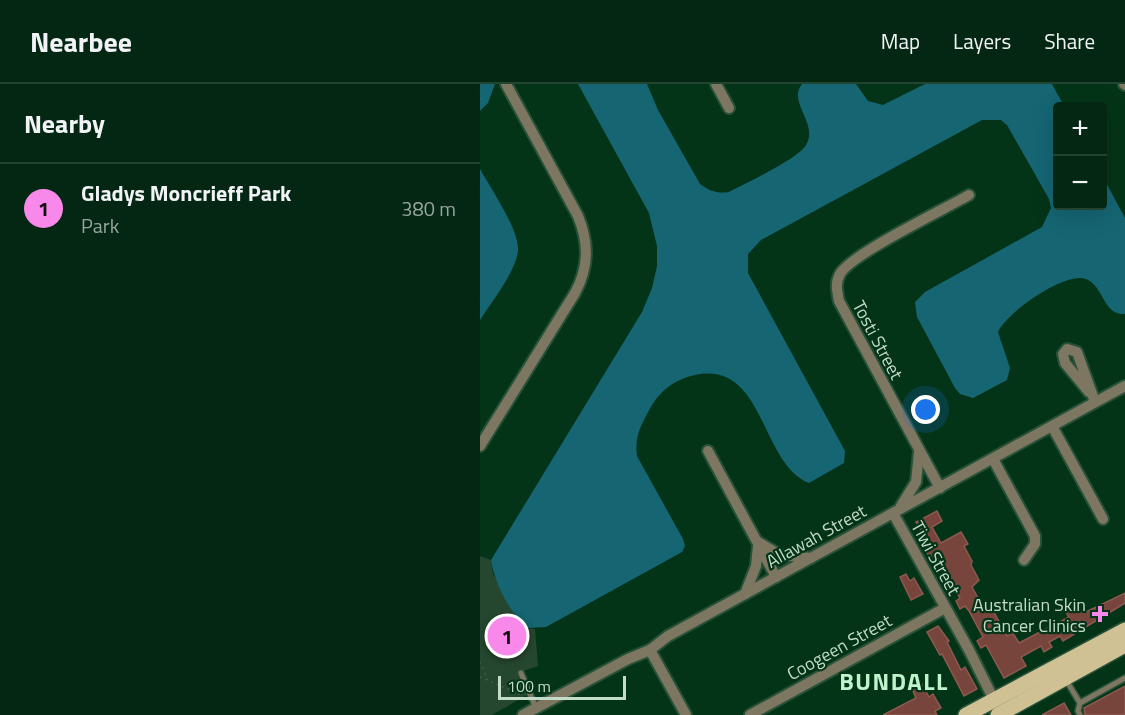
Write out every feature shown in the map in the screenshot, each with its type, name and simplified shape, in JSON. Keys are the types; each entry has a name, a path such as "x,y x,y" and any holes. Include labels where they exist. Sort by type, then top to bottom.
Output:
{"main road":[{"path":"999,712 1125,630"},
{"path":"966,715 999,712 1125,645"}],"street":[{"path":"480,446 581,282 587,259 584,229 578,216 506,84"},
{"path":"716,84 729,108"},
{"name":"Tosti Street","path":"940,488 838,301 836,285 841,272 860,256 969,195"},
{"name":"Allawah Street","path":"523,715 628,659 650,650 668,636 1125,386"},
{"path":"1089,392 1095,402"},
{"path":"1052,426 1103,519"},
{"path":"895,512 916,482 919,450"},
{"path":"708,451 776,577"},
{"path":"993,459 1035,536 1035,544 1024,560"},
{"name":"Tiwi Street","path":"895,512 999,712"},
{"path":"756,540 780,555 812,558"},
{"path":"744,594 757,562 756,540"},
{"name":"Coogeen Street","path":"750,715 945,608"},
{"path":"650,650 686,715"}],"lane":[{"path":"521,673 536,708"},
{"path":"1066,678 1080,703 1078,711 1080,715"},
{"path":"1080,703 1125,678"}],"path":[{"path":"480,662 488,681"},
{"path":"480,677 527,698"}],"green space":[{"path":"480,556 491,560 493,574 527,628 535,629 538,666 517,673 527,695 492,715 480,715"}],"water":[{"path":"480,84 495,84 488,103 480,111"},
{"path":"578,84 647,84 658,110 700,184 721,193 729,192 771,170 793,157 806,145 809,129 798,98 798,91 802,84 856,84 868,101 883,105 925,84 1052,84 1062,102 1053,102 1053,210 1107,210 1107,184 1125,218 1125,314 1112,310 1097,288 1086,279 1077,278 1051,287 1012,315 998,332 1010,368 1007,380 973,398 960,394 955,388 917,317 915,302 925,292 1042,227 1051,208 1049,199 1007,125 1001,120 982,120 761,240 748,254 748,273 845,451 844,463 809,483 793,472 780,456 749,398 735,383 718,375 695,375 676,382 660,394 652,405 640,430 636,449 637,456 683,539 685,546 682,552 546,627 528,628 515,615 504,597 491,560 642,312 652,288 657,266 657,246 649,213"},
{"path":"480,169 509,220 518,250 513,267 480,320"}],"building":[{"path":"937,511 942,521 932,527 941,543 961,532 968,544 964,546 979,580 972,587 983,607 989,603 1007,636 1013,633 1019,643 1069,617 1065,611 1076,605 1080,606 1084,613 1125,593 1125,603 1063,641 1060,636 1049,642 1052,647 1044,652 1041,646 1021,657 1026,666 1004,678 986,645 981,648 977,641 983,637 965,606 960,609 956,601 960,598 953,586 947,589 944,583 951,579 940,560 933,564 917,534 922,532 916,522"},
{"path":"906,574 910,581 914,578 923,594 911,600 900,577"},
{"path":"938,626 949,641 947,642 961,670 965,667 977,689 964,696 942,654 940,655 927,632"},
{"path":"922,684 929,697 933,694 941,708 935,711 937,715 883,715 916,698 912,689"},
{"path":"1125,686 1125,715 1085,715 1084,708"},
{"path":"1064,703 1071,715 1042,715"}],"place":[{"name":"Australian Skin Cancer Clinics","path":"1100,614"},
{"name":"Gladys Moncrieff Park","path":"507,636"}],"district":[{"name":"BUNDALL","path":"894,681"}]}
